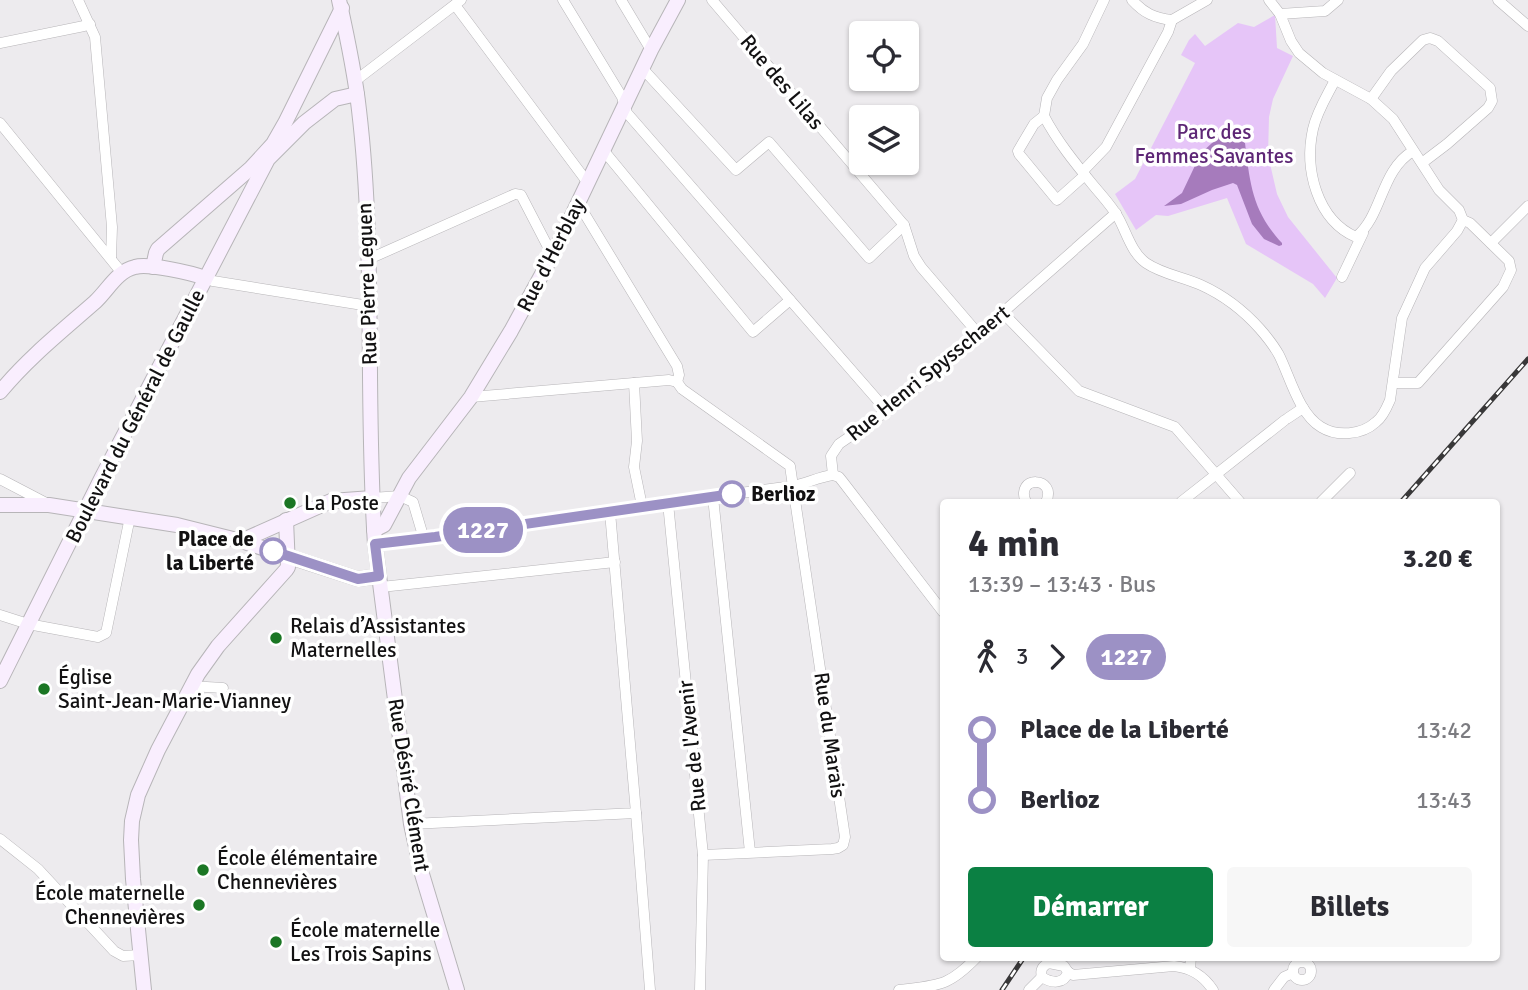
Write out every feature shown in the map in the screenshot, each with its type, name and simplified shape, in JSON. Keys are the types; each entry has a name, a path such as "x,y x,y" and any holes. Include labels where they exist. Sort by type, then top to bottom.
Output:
{"main road":[{"name":"Rue d'Herblay","path":"400,496 409,478 471,397 511,331 556,250 642,68 678,0"},
{"name":"Rue Pierre Leguen","path":"342,3 362,136 369,259 372,498"},
{"name":"Boulevard du Général de Gaulle","path":"0,681 205,278 255,172 285,123 342,3"},
{"path":"269,153 355,82"},
{"path":"285,123 293,126 304,123"},
{"path":"153,267 158,249 255,172"},
{"path":"0,392 26,362 98,299 122,273 138,266 192,273 205,278"},
{"path":"375,537 400,496"},
{"path":"0,505 21,497 49,505 177,525 242,541 358,579 380,581 372,498 331,501 242,541"},
{"path":"144,990 131,841 138,795 190,686 218,646 286,570 286,520"},
{"name":"Rue Désiré Clément","path":"380,581 411,824 424,883 457,990"}],"street":[{"path":"78,0 95,37 112,236 111,258"},
{"path":"564,0 622,97 627,113 887,411"},
{"path":"621,0 651,50"},
{"name":"Rue des Lilas","path":"712,0 904,225 908,243 921,267 975,330"},
{"path":"1104,0 1083,44 1047,98 1044,116 1054,135 1116,213 1132,248 1145,263 1200,285 1244,313 1277,351 1303,408 1322,428 1339,433 1354,433 1377,422 1390,400 1402,318 1425,268 1457,231 1463,220"},
{"path":"1132,0 1142,12 1156,19 1172,20 1208,0"},
{"path":"1269,0 1280,14 1299,53 1323,73 1371,99 1393,119 1439,190 1459,210 1463,220 1470,223 1509,261 1511,270 1503,287 1418,383 1393,383"},
{"path":"1280,14 1325,11 1338,0"},
{"path":"1498,0 1528,26"},
{"path":"355,82 458,2 588,183"},
{"path":"1044,116 1034,124 1018,155 1057,200 1106,147 1172,20"},
{"path":"0,43 90,24"},
{"path":"1371,99 1391,71 1423,40 1430,38 1438,41 1490,88 1492,101 1488,108 1422,163"},
{"path":"642,68 736,170 769,142 869,258 904,225"},
{"path":"1335,80 1313,129 1311,165 1317,194 1334,223 1344,232 1356,237 1365,230"},
{"path":"0,123 122,273"},
{"path":"604,150 753,332 790,300"},
{"path":"1342,277 1396,165 1413,151"},
{"path":"369,259 515,194 521,195 548,247 556,250"},
{"path":"578,203 677,366 677,382"},
{"path":"1491,243 1528,206"},
{"name":"Rue Henri Spysschaert","path":"833,475 831,456 839,444 887,411 1116,213"},
{"path":"97,242 112,236"},
{"path":"205,278 369,306"},
{"path":"1003,313 1079,391 1175,427 1237,499"},
{"path":"471,397 670,380 677,382 682,389 787,462 793,486"},
{"path":"634,383 637,441 634,467 642,506"},
{"path":"1185,499 1303,408"},
{"path":"1324,499 1350,473"},
{"path":"375,537 424,539 793,486 833,475 839,477 940,608"},
{"path":"0,479 21,497"},
{"path":"1025,499 1023,493 1027,485 1035,482 1047,489 1050,499"},
{"name":"Rue du Marais","path":"704,855 838,848 843,845 845,836 793,486"},
{"path":"372,498 400,496 413,502 424,539"},
{"path":"713,497 750,852"},
{"name":"Rue de l'Avenir","path":"668,503 704,855 700,990"},
{"path":"610,512 650,990"},
{"path":"0,615 28,624 98,638 106,633 130,517"},
{"path":"380,581 615,562"},
{"path":"190,686 223,688"},
{"path":"411,824 636,813"},
{"path":"0,839 38,869 114,951 123,956 140,955"},
{"path":"899,990 948,982 973,961"},
{"path":"1040,961 1045,965"},
{"path":"1042,977 1041,972 1045,965 1055,961"},
{"path":"1059,961 1064,966 1066,981"},
{"path":"1190,969 1191,961"},
{"path":"1042,977 1052,982 1066,981 1073,975 1174,966 1190,969 1206,980 1213,990"},
{"path":"1274,990 1284,977 1293,973"},
{"path":"1029,990 1042,977"}],"green space":[{"name":"Parc des Femmes Savantes","path":"1275,15 1277,48 1293,56 1273,99 1269,117 1268,155 1277,194 1288,217 1337,278 1325,298 1313,284 1246,244 1227,198 1168,216 1156,215 1136,230 1115,194 1135,179 1195,63 1181,55 1189,40 1195,34 1205,46 1238,23 1254,27"}],"shaded area":[{"path":"1230,133 1245,143 1258,208 1282,245 1264,239 1252,224 1237,185 1233,183 1181,204 1164,206 1182,193 1201,153 1222,134"}],"railway":[{"path":"1404,499 1528,359"},
{"path":"1002,990 1021,961"}],"bus line":[{"name":"1227","path":"273,551 358,579 379,576 375,544 732,494"}],"place":[{"name":"Berlioz","path":"732,494"},
{"name":"La Poste","path":"290,503"},
{"name":"Place de la Liberté","path":"273,551"},
{"name":"Relais d’Assistantes Maternelles","path":"276,638"},
{"name":"Église Saint-Jean-Marie-Vianney","path":"44,689"},
{"name":"École élémentaire Chennevières","path":"203,870"},
{"name":"École maternelle Chennevières","path":"199,905"},
{"name":"École maternelle Les Trois Sapins","path":"276,942"}]}
